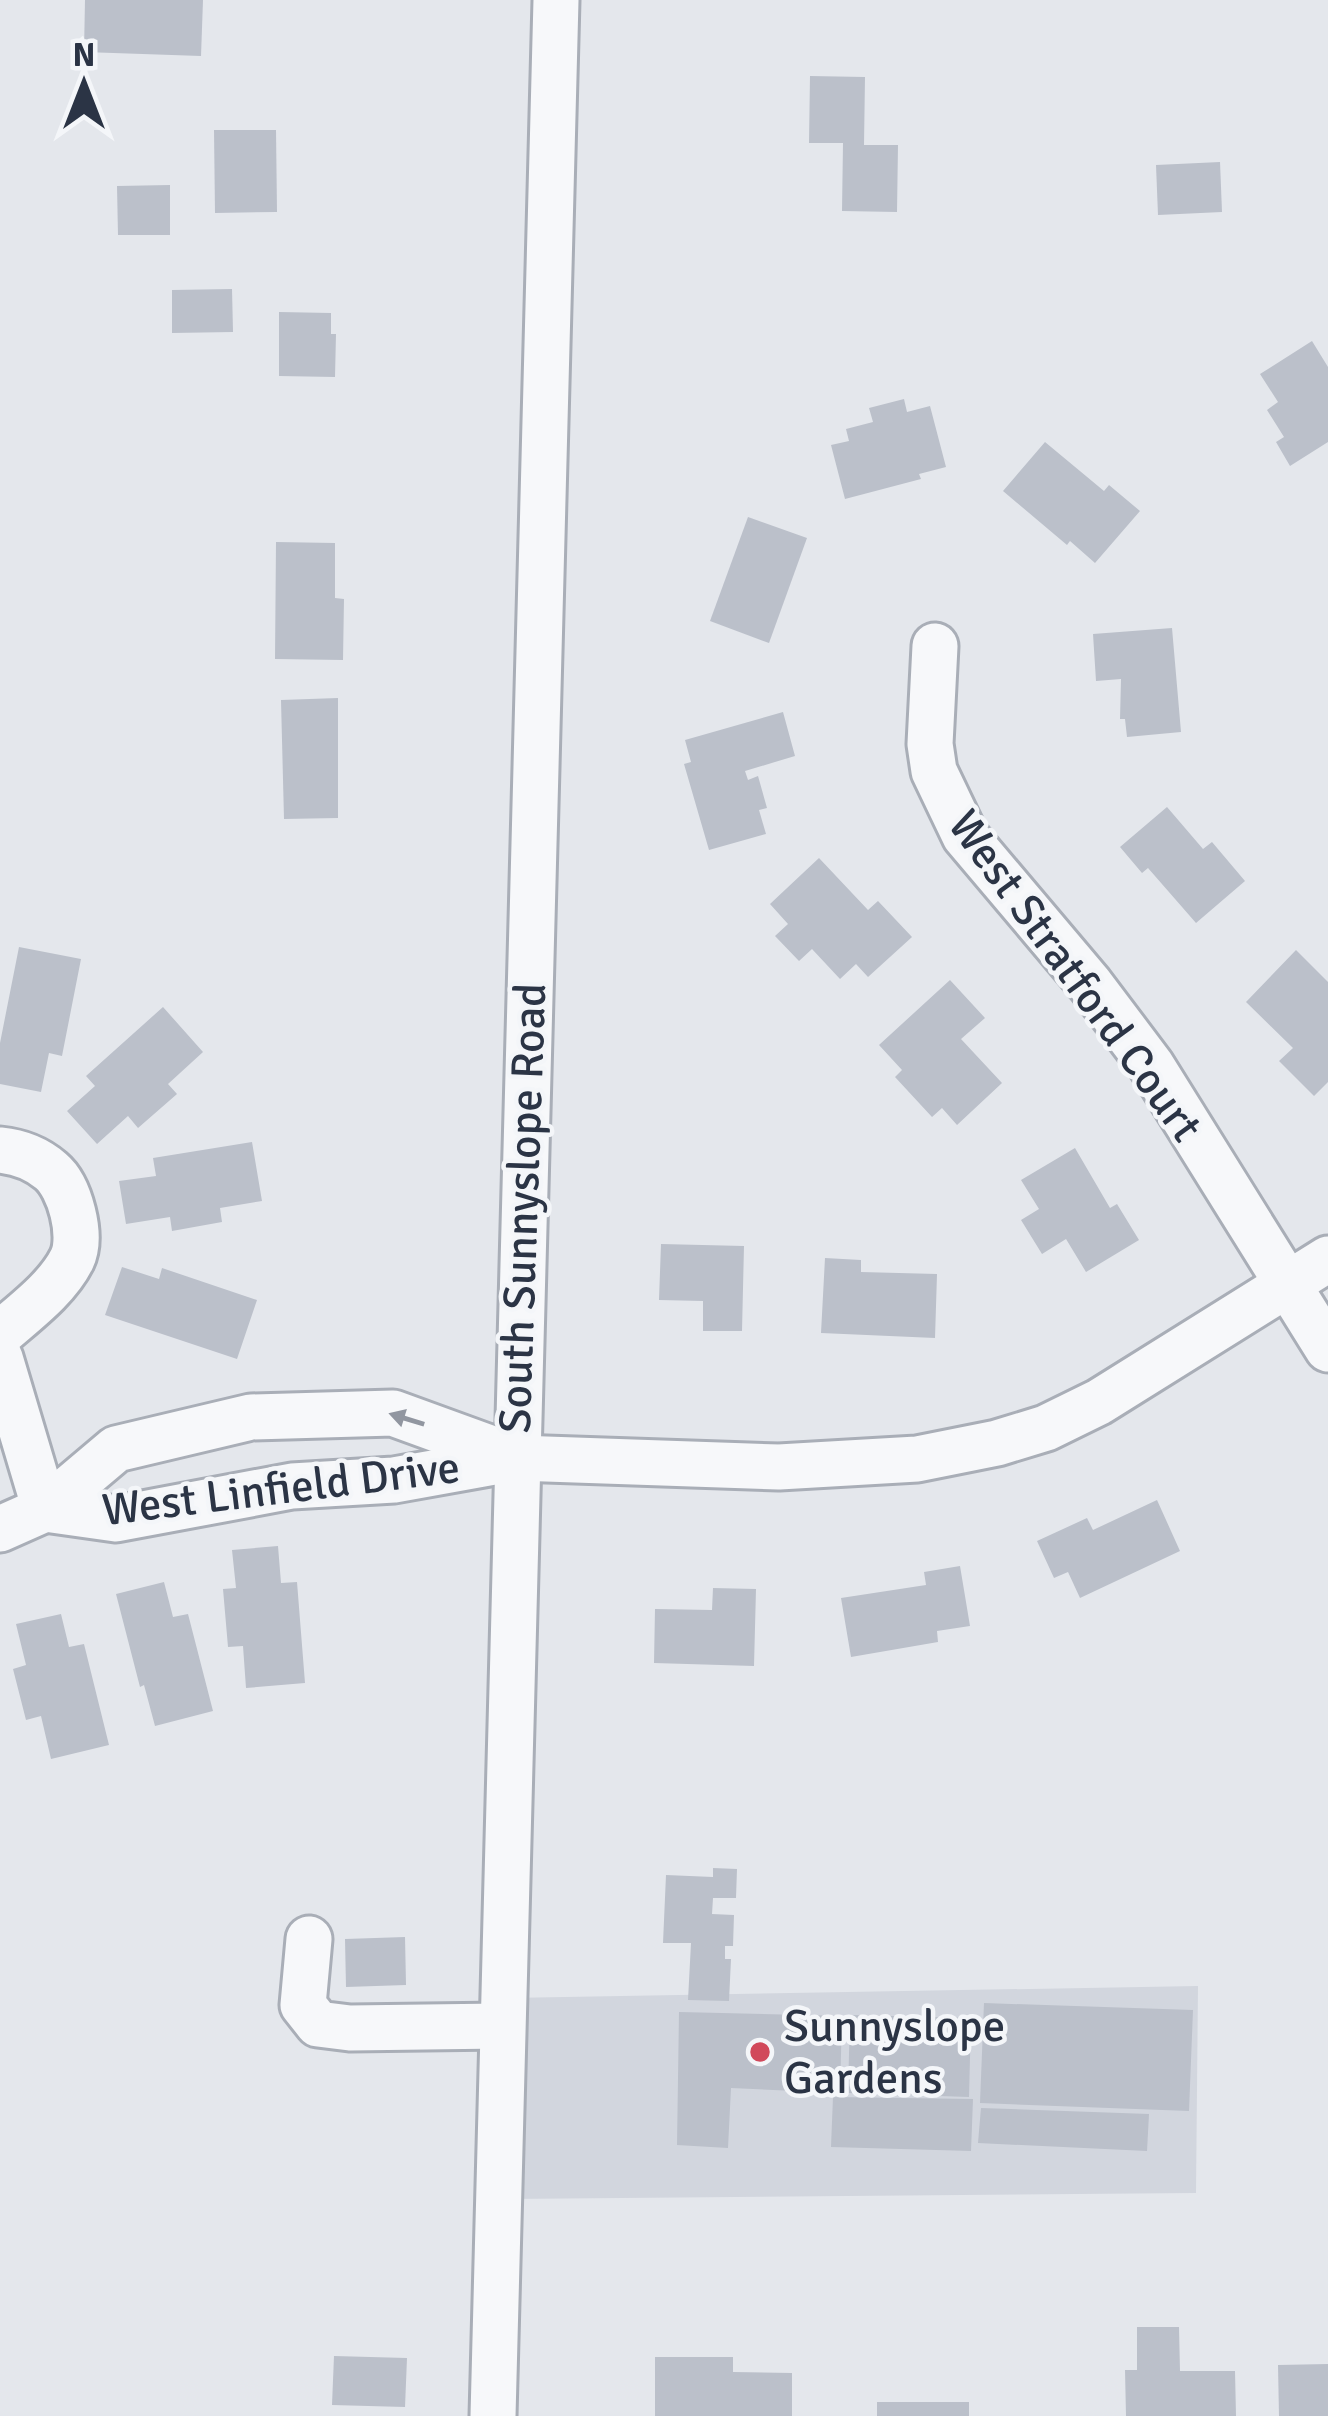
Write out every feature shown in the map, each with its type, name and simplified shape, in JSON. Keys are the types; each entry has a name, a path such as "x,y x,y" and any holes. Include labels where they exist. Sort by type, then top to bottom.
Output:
{"street":[{"name":"South Sunnyslope Road","path":"494,2416 556,0"},
{"name":"West Stratford Court","path":"935,646 930,744 945,800 965,836 1090,984 1151,1065 1328,1349"},
{"path":"0,1150 22,1152 56,1174 75,1218 74,1256 49,1290 0,1334"},
{"name":"West Linfield Drive","path":"45,1509 116,1519 292,1486 394,1480 517,1458 778,1467 917,1459 1046,1428 1099,1402 1328,1259"},
{"path":"0,1358 45,1509"},
{"name":"West Linfield Drive","path":"0,1529 45,1509 116,1449 251,1417 393,1412 517,1458"},
{"path":"309,1939 303,2005 318,2024 350,2028 501,2026"}],"shaded area":[{"path":"1198,1986 1196,2193 499,2199 504,1998"}],"building":[{"path":"85,0 203,0 201,56 84,52"},
{"path":"810,76 865,77 864,145 898,145 897,212 842,211 843,143 809,143"},
{"path":"214,130 276,130 277,212 215,213"},
{"path":"1220,162 1222,212 1158,215 1156,165"},
{"path":"170,185 170,235 118,235 117,186"},
{"path":"232,289 233,332 172,333 172,290"},
{"path":"279,312 331,313 331,334 336,334 335,377 279,376"},
{"path":"1312,341 1328,367 1328,442 1290,466 1276,442 1284,437 1267,410 1278,402 1260,374"},
{"path":"904,399 907,412 930,406 946,467 919,474 921,479 845,499 831,445 849,441 846,429 873,422 869,408"},
{"path":"1045,442 1104,491 1109,485 1140,511 1095,563 1003,491"},
{"path":"748,517 807,538 769,643 710,621"},
{"path":"276,542 335,543 335,598 344,599 343,660 275,659"},
{"path":"1172,628 1181,732 1127,737 1125,719 1120,719 1121,679 1096,681 1093,634"},
{"path":"338,698 338,818 284,819 281,700"},
{"path":"783,712 795,756 745,771 748,780 758,776 767,808 759,810 766,834 709,850 684,764 691,762 685,740"},
{"path":"1167,807 1203,849 1212,842 1245,881 1196,923 1148,868 1142,873 1120,847"},
{"path":"819,858 868,910 878,901 912,937 868,977 856,964 840,979 812,949 799,961 775,936 788,924 770,904"},
{"path":"19,947 81,959 62,1056 49,1053 41,1092 0,1084 0,1043"},
{"path":"1296,950 1328,982 1328,1082 1314,1096 1279,1061 1293,1048 1246,1002"},
{"path":"950,980 985,1018 961,1039 1002,1083 957,1125 942,1108 932,1117 895,1077 902,1070 879,1045"},
{"path":"163,1007 203,1052 168,1084 177,1094 138,1128 128,1116 97,1144 67,1111 95,1086 86,1076"},
{"path":"252,1142 262,1201 220,1208 222,1222 172,1231 170,1217 126,1224 119,1181 156,1176 153,1158"},
{"path":"1075,1148 1110,1208 1117,1204 1139,1240 1086,1272 1066,1239 1042,1254 1021,1220 1039,1209 1021,1180"},
{"path":"661,1244 744,1246 742,1331 703,1331 703,1301 659,1300"},
{"path":"825,1258 861,1260 861,1272 937,1274 935,1338 821,1333"},
{"path":"122,1267 159,1279 162,1268 257,1300 237,1359 105,1315"},
{"path":"1157,1500 1180,1551 1080,1598 1068,1572 1054,1578 1037,1541 1087,1518 1093,1530"},
{"path":"278,1546 281,1583 297,1582 305,1683 246,1688 243,1646 228,1647 223,1589 236,1588 232,1550"},
{"path":"960,1566 970,1626 937,1631 938,1642 851,1657 841,1598 926,1585 924,1572"},
{"path":"164,1582 173,1617 188,1614 213,1711 155,1726 116,1594"},
{"path":"713,1588 756,1589 754,1666 654,1663 655,1609 712,1610"},
{"path":"61,1614 69,1647 84,1644 109,1745 51,1759 41,1716 26,1720 13,1669 26,1665 16,1624"},
{"path":"713,1868 737,1869 736,1898 713,1898 712,1914 734,1915 733,1946 725,1946 725,1959 731,1959 729,2001 688,2000 691,1943 663,1943 666,1875 713,1877"},
{"path":"405,1937 406,1985 346,1987 345,1939"},
{"path":"984,2003 1193,2010 1189,2111 980,2103"},
{"name":"Sunnyslope Gardens","path":"679,2012 842,2016 840,2093 731,2088 728,2148 677,2145"},
{"path":"850,2015 971,2018 969,2097 848,2093"},
{"path":"833,2097 973,2099 971,2151 831,2147"},
{"path":"981,2108 1149,2114 1147,2151 978,2143"},
{"path":"1137,2327 1179,2327 1180,2371 1235,2371 1236,2416 1126,2416 1125,2370 1137,2370"},
{"path":"334,2356 407,2358 405,2407 332,2405"},
{"path":"655,2357 733,2357 733,2372 792,2373 792,2416 655,2416"},
{"path":"1328,2364 1328,2416 1279,2416 1278,2365"},
{"path":"877,2402 969,2402 969,2416 877,2416"}],"place":[{"name":"Sunnyslope Gardens","path":"760,2052"}]}
